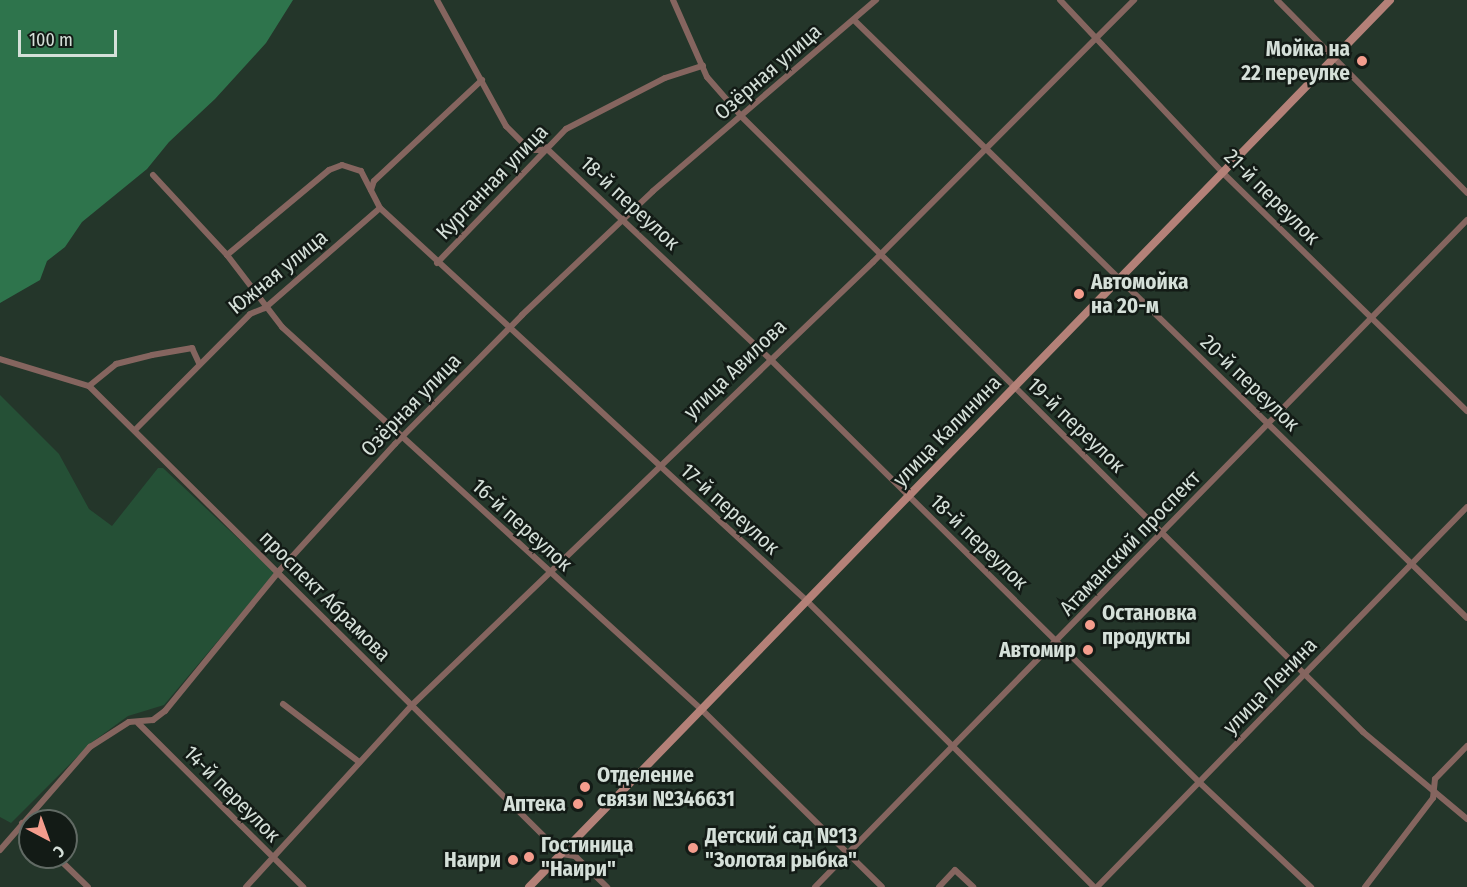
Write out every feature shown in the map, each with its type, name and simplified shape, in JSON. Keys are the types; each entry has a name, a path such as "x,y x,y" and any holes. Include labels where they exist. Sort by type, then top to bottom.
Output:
{"main road":[{"name":"улица Калинина","path":"530,887 1390,0"}],"street":[{"name":"18-й переулок","path":"437,0 517,139 530,150 543,149 623,219 770,359 1199,782 1311,887"},
{"name":"19-й переулок","path":"673,0 707,77 742,117 879,255 1306,673 1363,732 1467,819"},
{"name":"Озёрная улица","path":"35,809 90,747 117,728 153,720 165,711 279,571 401,437 509,328 623,219 876,0"},
{"name":"21-й переулок","path":"1060,0 1095,40 1223,172 1467,411"},
{"name":"улица Авилова","path":"246,887 411,706 658,465 988,149 1134,0"},
{"path":"1277,0 1467,193"},
{"name":"20-й переулок","path":"854,20 1467,618"},
{"name":"Курганная улица","path":"437,263 543,149 566,129 627,97 702,66"},
{"path":"371,197 374,181 482,80"},
{"name":"17-й переулок","path":"227,255 314,181 342,165 361,171 371,197 380,208 807,602 1096,887"},
{"name":"16-й переулок","path":"153,175 227,255 265,308 401,437 702,711 882,887"},
{"name":"Южная улица","path":"135,430 250,314 265,308 380,208"},
{"name":"Атаманский проспект","path":"815,887 1467,220"},
{"path":"89,386 116,364 152,356 192,348 199,363"},
{"name":"проспект Абрамова","path":"0,359 89,386 135,430 161,460 279,571 411,706 562,854 575,855 607,887"},
{"name":"улица Ленина","path":"1096,887 1467,507"},
{"path":"284,704 359,762"},
{"name":"14-й переулок","path":"138,723 303,887"},
{"path":"1365,887 1435,791 1435,779 1467,746"},
{"name":"Озёрная улица","path":"0,850 18,828"},
{"path":"69,869 88,887"},
{"path":"939,887 956,870 973,887"}],"shaded area":[{"path":"0,0 293,0 266,43 215,99 169,142 147,169 82,222 65,247 47,261 40,280 0,303"},
{"path":"0,395 59,454 89,509 112,526 158,468 163,468 275,573 164,705 128,716 91,743 25,809 18,809 18,816 11,823 0,817"}],"place":[{"name":"Мойка на 22 переулке","path":"1362,61"},
{"name":"Автомойка на 20-м","path":"1079,294"},
{"name":"Остановка продукты","path":"1090,625"},
{"name":"Автомир","path":"1088,650"},
{"name":"Отделение связи №346631","path":"585,787"},
{"name":"Аптека","path":"578,804"},
{"name":"Детский сад №13 \"Золотая рыбка\"","path":"693,848"},
{"name":"Гостиница \"Наири\"","path":"529,857"},
{"name":"Наири","path":"513,860"}]}
